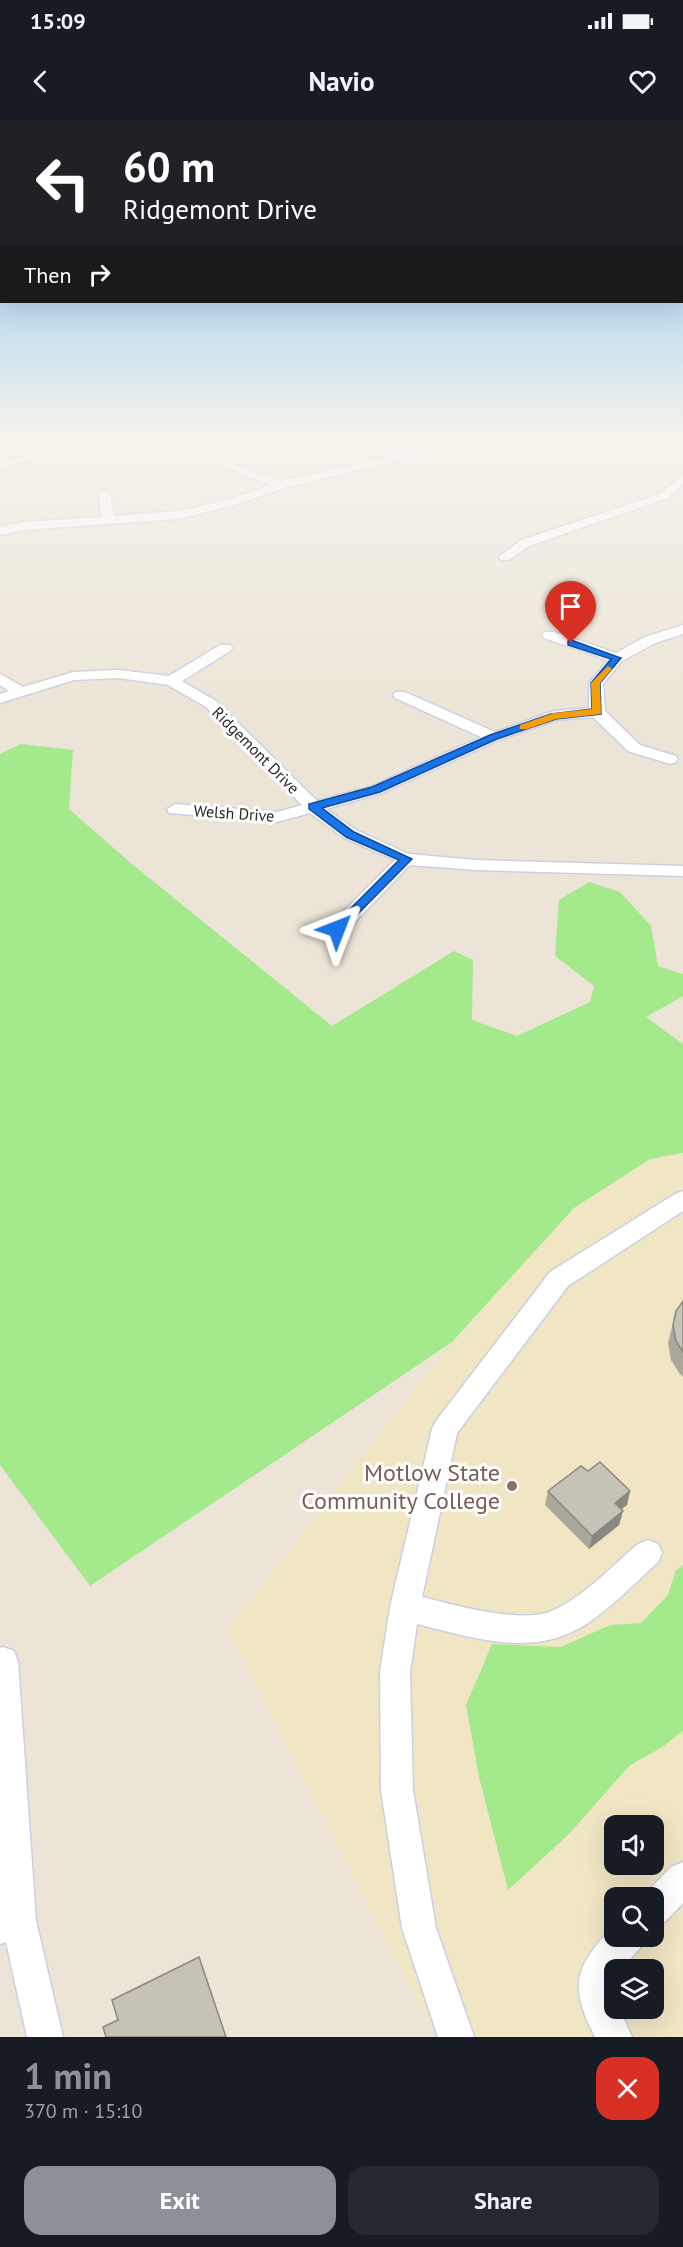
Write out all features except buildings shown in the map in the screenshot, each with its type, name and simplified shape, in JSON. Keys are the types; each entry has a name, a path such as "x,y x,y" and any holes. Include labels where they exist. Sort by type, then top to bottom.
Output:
{"street":[{"path":"0,531 16,527"},
{"path":"505,557 525,543 571,527"},
{"path":"670,759 634,748 597,712 596,683 616,658 650,640 683,629"},
{"path":"549,635 616,658"},
{"path":"172,681 225,648"},
{"name":"Ridgemont Drive","path":"0,699 73,676 119,674 172,681 211,704 313,807 350,834 406,859 476,865 683,871"},
{"path":"0,678 20,692"},
{"path":"400,695 494,737"},
{"name":"Welsh Drive","path":"175,809 277,817 376,789 494,737 554,716 597,712"},
{"path":"337,929 406,859"},
{"path":"456,2037 419,1928 397,1790 394,1672 405,1607 445,1429 559,1279 679,1208"},
{"path":"405,1607 517,1631 542,1630 566,1620 648,1553"},
{"path":"3,1662 10,1924 45,2037"},
{"path":"664,1899 683,1879"},
{"path":"614,2037 598,2007 594,1980 601,1964 617,1947"}],"shaded area":[{"name":"Motlow State Community College","path":"683,1153 683,2037 436,2037 228,1630 452,1342 574,1208 650,1159"}],"green space":[{"path":"21,744 73,750 69,809 132,864 332,1026 454,951 473,960 472,1020 517,1036 590,1002 594,986 555,956 559,900 589,882 620,892 651,926 658,966 683,974 683,996 646,1017 683,1044 683,1153 650,1159 574,1208 452,1342 90,1586 0,1465 0,754"},
{"path":"683,1565 683,1731 661,1748 630,1765 569,1834 508,1890 479,1777 466,1705 492,1644 561,1647 610,1625 641,1623 668,1595 676,1570"}],"slow traffic":[{"path":"524,727 554,716 597,712 596,683 608,669"}],"place":[{"name":"Motlow State Community College","path":"512,1486"}],"route":[{"path":"337,929 406,859 350,834 313,807 376,789 494,737 554,716 597,712 596,683 616,658 571,643"}]}
